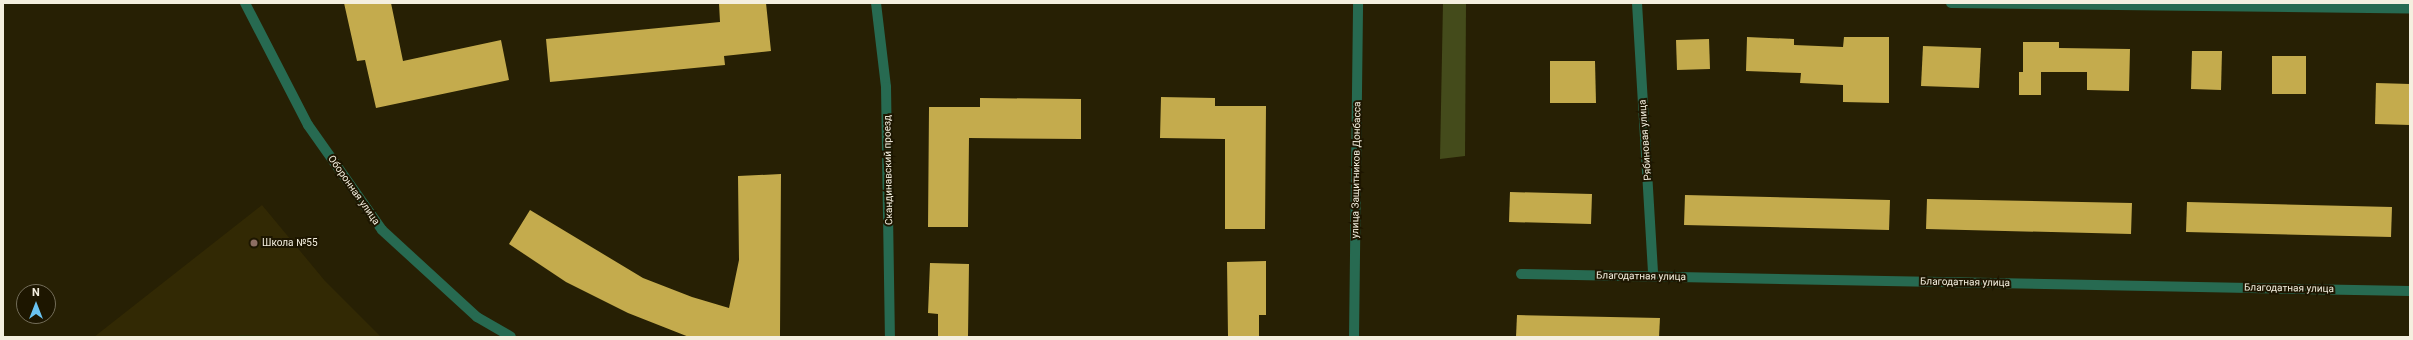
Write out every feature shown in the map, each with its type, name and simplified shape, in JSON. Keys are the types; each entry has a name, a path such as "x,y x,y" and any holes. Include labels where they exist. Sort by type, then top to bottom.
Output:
{"street":[{"name":"Оборонная улица","path":"246,3 308,125 382,230 477,317 511,337"},
{"name":"Скандинавский проезд","path":"876,3 886,87 890,337"},
{"name":"улица Защитников Донбасса","path":"1354,337 1358,3"},
{"name":"Рябиновая улица","path":"1637,3 1654,276"},
{"path":"1951,3 2410,9"},
{"name":"Благодатная улица","path":"1521,274 2410,291"}],"shaded area":[{"name":"Школа №55","path":"262,205 325,281 381,337 94,337"}],"green space":[{"path":"1443,3 1466,3 1465,156 1440,159"},
{"path":"239,335 329,337 239,337"}],"building":[{"path":"344,3 391,3 403,61 501,40 509,80 376,108 365,60 357,61"},
{"path":"719,3 766,3 771,51 724,56 725,65 550,82 546,39 720,22"},
{"path":"1747,37 1794,39 1794,45 1843,47 1844,37 1889,37 1889,103 1843,102 1843,85 1800,83 1801,73 1746,71"},
{"path":"1709,39 1710,69 1677,70 1676,40"},
{"path":"2023,42 2059,42 2059,48 2130,49 2129,91 2087,90 2087,72 2041,72 2041,95 2019,95 2019,72 2023,72"},
{"path":"1923,46 1981,48 1979,88 1921,86"},
{"path":"2192,51 2222,51 2221,90 2191,89"},
{"path":"2272,56 2306,56 2306,94 2272,94"},
{"path":"1550,61 1595,61 1596,103 1550,103"},
{"path":"2376,83 2410,84 2410,125 2375,124"},
{"path":"1161,97 1215,98 1215,106 1266,106 1265,229 1225,229 1225,139 1160,138"},
{"path":"980,98 1081,99 1081,139 969,138 968,227 928,227 929,107 980,107"},
{"path":"781,174 780,337 689,337 628,313 566,282 509,244 530,210 643,278 692,297 729,308 739,260 738,176"},
{"path":"1510,192 1592,194 1591,224 1509,222"},
{"path":"1685,195 1890,200 1889,230 1684,225"},
{"path":"1927,199 2132,203 2131,234 1926,229"},
{"path":"2187,202 2392,207 2391,237 2186,232"},
{"path":"1266,261 1266,315 1259,315 1259,337 1228,337 1227,262"},
{"path":"930,263 969,264 968,337 938,337 938,314 928,313"},
{"path":"1517,315 1660,318 1659,337 1516,337"}],"place":[{"name":"Школа №55","path":"254,243"}]}
